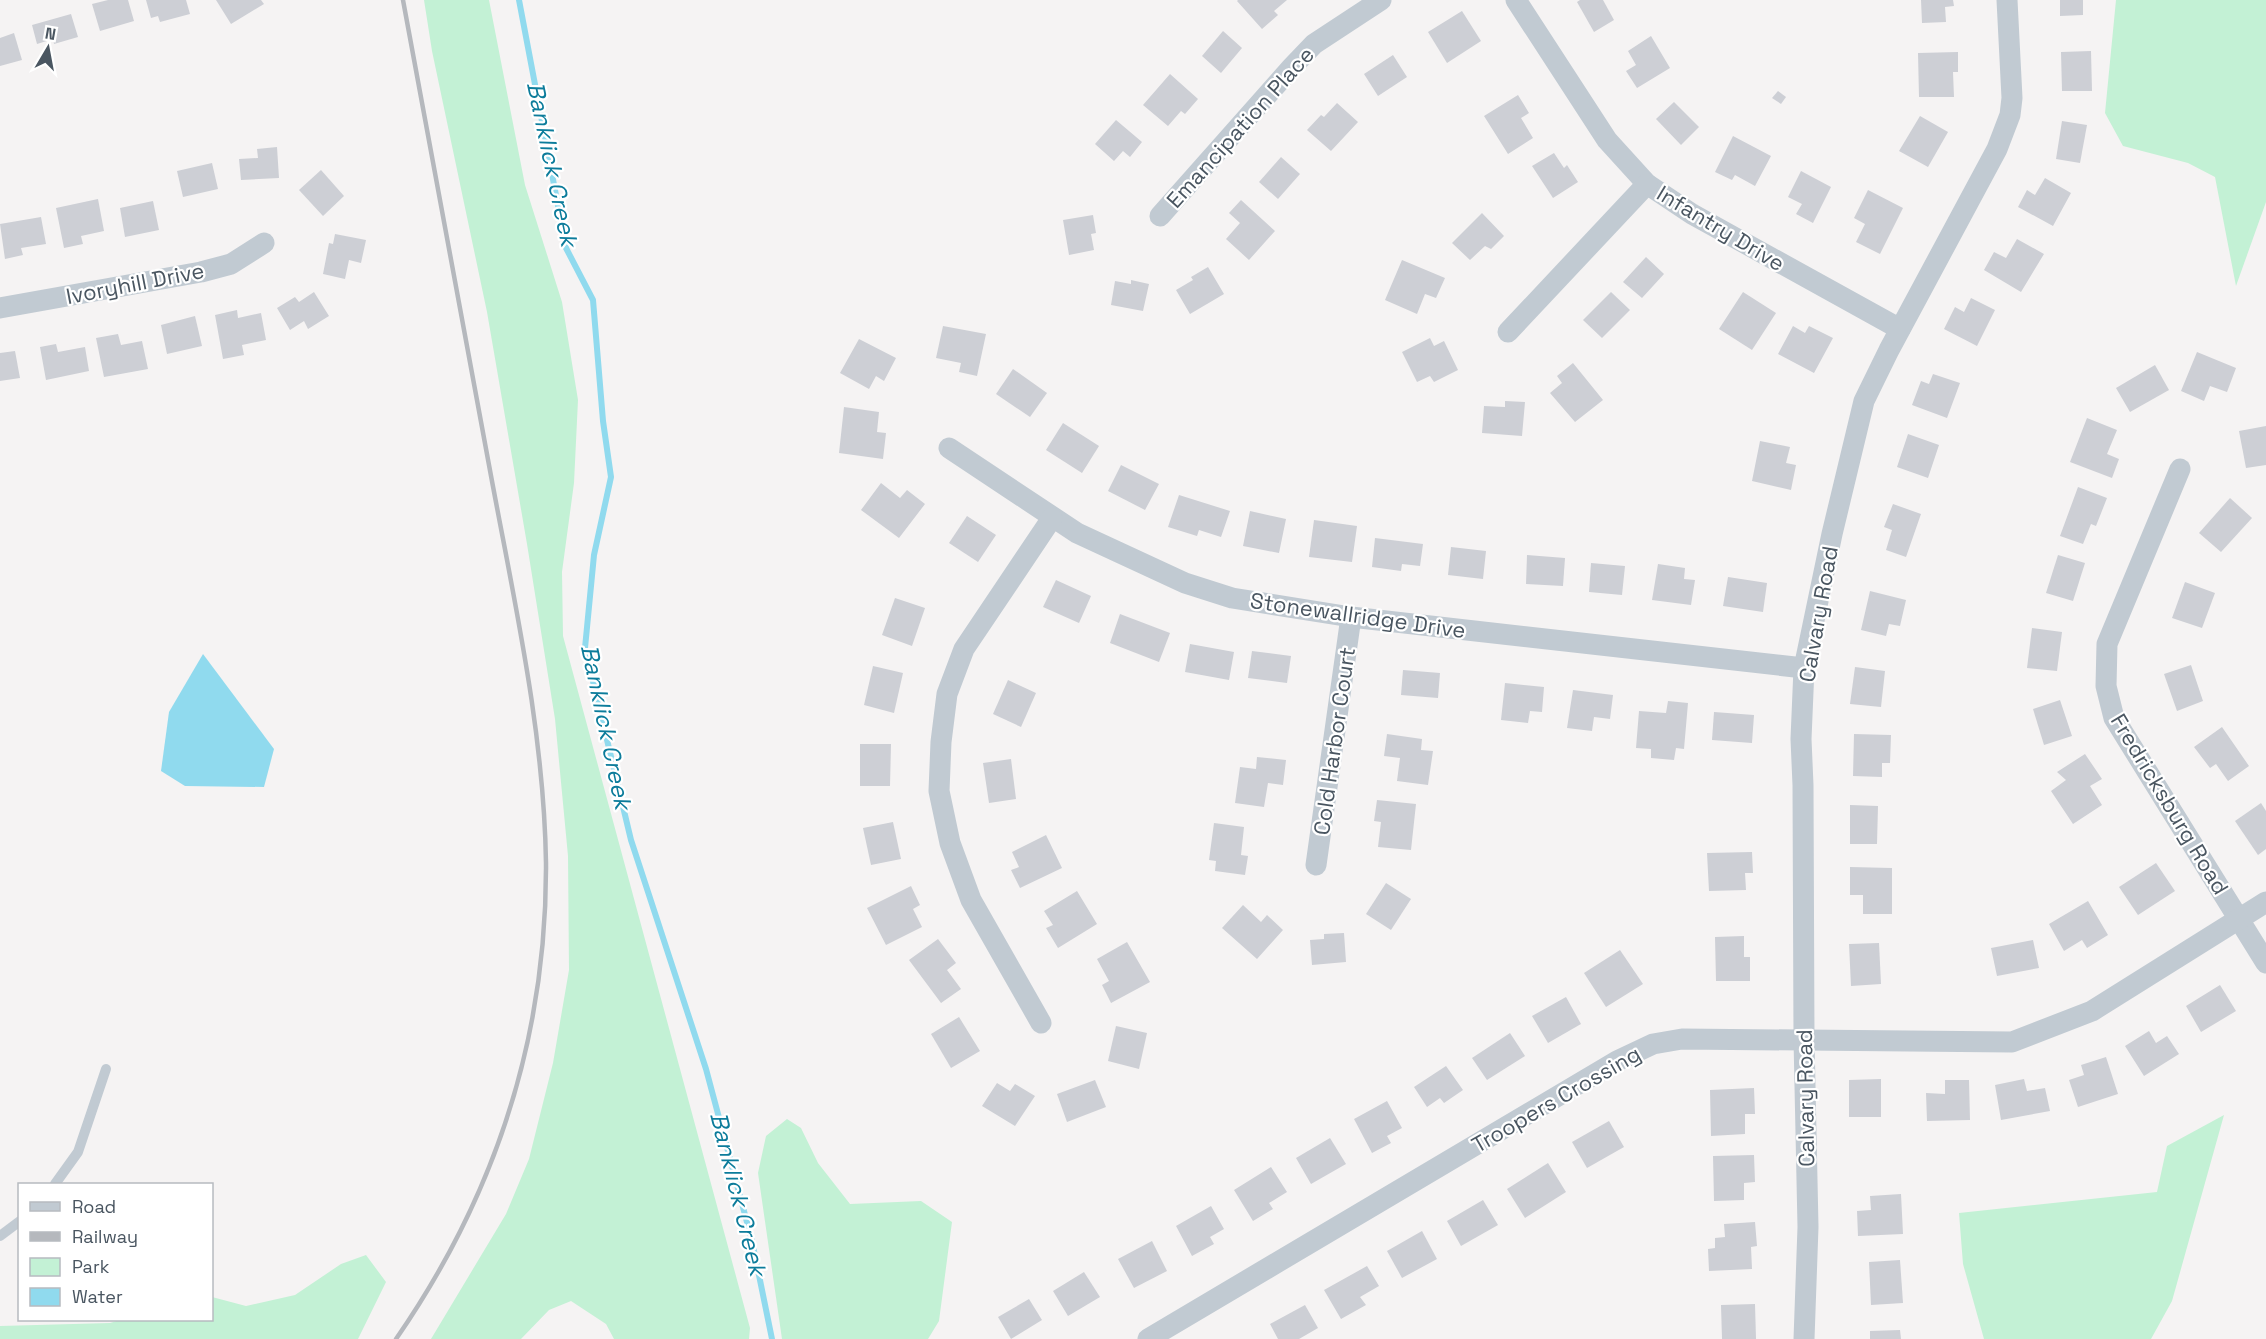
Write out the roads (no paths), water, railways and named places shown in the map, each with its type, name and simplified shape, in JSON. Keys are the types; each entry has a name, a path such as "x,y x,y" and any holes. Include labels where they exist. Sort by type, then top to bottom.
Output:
{"street":[{"name":"Emancipation Place","path":"1160,216 1314,44 1381,0"},
{"name":"Infantry Drive","path":"1516,0 1607,140 1647,184 1692,214 1900,329"},
{"name":"Calvary Road","path":"1804,1339 1808,1227 1801,739 1804,668 1832,534 1864,400 1997,149 2010,115 2012,98 2007,0"},
{"path":"1508,332 1647,184"},
{"name":"Ivoryhill Drive","path":"0,308 201,272 231,264 264,243"},
{"name":"Stonewallridge Drive","path":"949,448 1053,518 1114,551 1185,584 1232,598 1351,617 1804,668"},
{"name":"Fredricksburg Road","path":"2180,469 2107,644 2106,686 2115,718 2266,963"},
{"path":"1041,1023 971,900 950,843 939,791 941,742 947,694 964,649 1053,518"},
{"name":"Cold Harbor Court","path":"1316,865 1351,617"},
{"name":"Troopers Crossing","path":"1148,1339 1617,1061 1653,1044 1683,1039 2012,1042 2092,1011 2266,902"}],"lane":[{"path":"56,1183 78,1152 106,1069"},
{"path":"0,1236 18,1222"}],"water":[{"path":"203,654 274,749 264,787 185,786 161,771 169,712"}],"waterway":[{"name":"Banklick Creek","path":"519,0 566,248 593,300 603,421 611,477 594,555 585,648 631,840 706,1069 752,1241 772,1339"}],"railway":[{"path":"396,1339 431,1285 461,1229 487,1172 508,1113 525,1053 537,991 544,928 546,863 540,763 526,663 403,0"}]}
